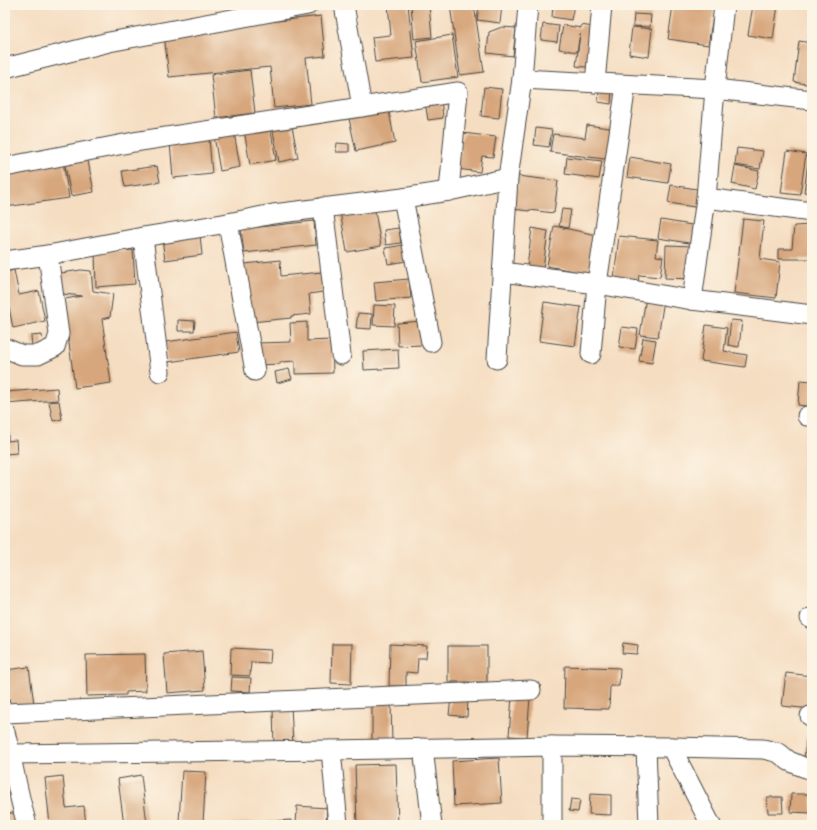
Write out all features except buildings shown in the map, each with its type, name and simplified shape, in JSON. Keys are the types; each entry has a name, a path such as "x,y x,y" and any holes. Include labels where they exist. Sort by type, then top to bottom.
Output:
{"street":[{"path":"5,68 109,42 308,5"},
{"path":"344,5 362,107"},
{"path":"497,359 508,178 522,80 528,5"},
{"path":"595,83 602,5"},
{"path":"692,300 706,198 724,5"},
{"path":"522,80 715,89 812,100"},
{"path":"591,354 597,284 626,85"},
{"path":"5,167 134,142 458,92 449,191"},
{"path":"5,261 48,255 272,214 449,191 508,178"},
{"path":"403,198 431,342"},
{"path":"706,198 812,212"},
{"path":"323,207 341,355"},
{"path":"228,223 255,371"},
{"path":"143,237 160,372"},
{"path":"5,348 22,355 38,355 55,347 59,334 48,255"},
{"path":"502,272 597,284 692,300 812,315"},
{"path":"5,714 531,690"},
{"path":"5,732 11,754 13,804 27,825"},
{"path":"11,754 552,746 671,747 764,749 779,753 789,761 812,770"},
{"path":"552,746 552,825"},
{"path":"646,747 649,825"},
{"path":"671,747 711,825"},
{"path":"423,748 432,825"},
{"path":"331,750 338,825"}]}
